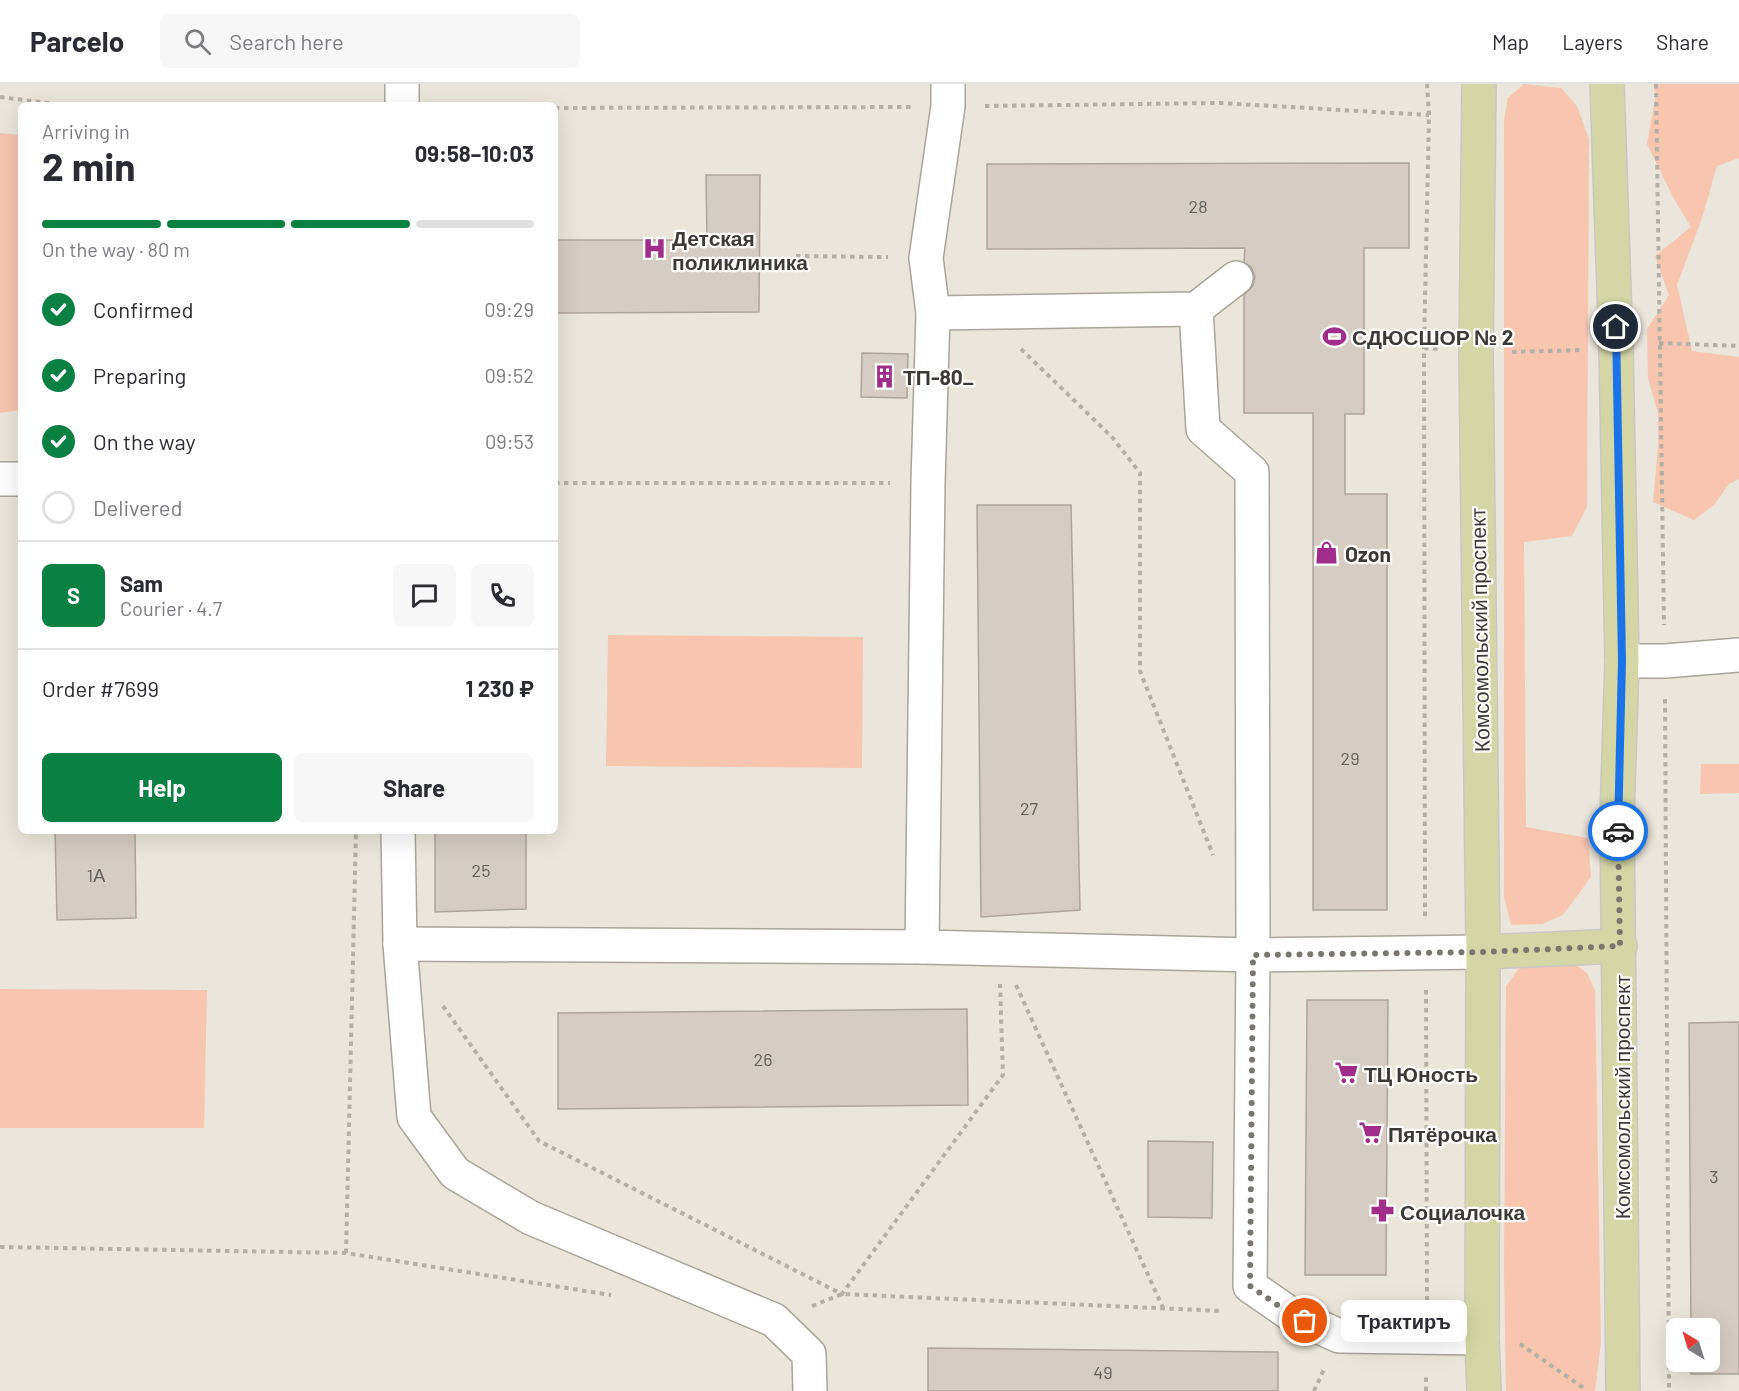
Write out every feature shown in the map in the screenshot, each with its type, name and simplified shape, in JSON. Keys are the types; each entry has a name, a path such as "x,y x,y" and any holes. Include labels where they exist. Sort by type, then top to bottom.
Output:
{"main road":[{"name":"Комсомольский проспект","path":"1479,84 1476,352 1483,952 1482,1338 1484,1391"},
{"name":"Комсомольский проспект","path":"1608,84 1622,661 1617,817 1623,1391"},
{"path":"1483,952 1620,946"}],"lane":[{"path":"402,84 402,102"},
{"path":"922,947 928,483 933,313 926,258 948,95"},
{"path":"933,313 1196,309 1236,278"},
{"path":"1196,309 1203,429 1252,472 1253,955 1250,1286 1289,1313 1339,1336 1482,1338"},
{"path":"0,479 18,479"},
{"path":"1622,661 1665,661 1739,655"},
{"path":"398,834 400,944 414,1117 455,1173 531,1218 774,1320 809,1354 810,1391"},
{"path":"400,944 922,947 1253,955 1483,952"}],"path":[{"path":"1426,1391 1424,348 1428,84"},
{"path":"1656,84 1665,661 1669,1391"},
{"path":"558,108 948,95 1220,103 1429,115"},
{"path":"0,97 39,102"},
{"path":"796,256 926,258"},
{"path":"982,312 1112,437 1140,473 1140,671 1214,857"},
{"path":"1424,348 1476,352 1616,349 1659,343 1739,346"},
{"path":"558,483 928,483"},
{"path":"346,1253 356,834"},
{"path":"440,1000 539,1141 842,1294 1003,1075 999,948"},
{"path":"999,948 1164,1310"}],"shaded area":[{"path":"1524,84 1561,88 1577,106 1589,139 1587,507 1572,536 1524,542 1526,827 1588,838 1591,877 1563,915 1542,924 1511,925 1504,897 1504,121 1508,98"},
{"path":"1653,84 1739,84 1739,158 1717,166 1702,218 1677,285 1692,351 1739,357 1739,479 1729,484 1714,505 1694,520 1653,502 1658,447 1658,413 1648,379 1647,329 1669,295 1655,256 1691,227 1674,199 1647,144 1656,95"},
{"path":"0,133 18,135 18,410 0,413"},
{"path":"608,635 863,637 862,768 606,766"},
{"path":"1701,764 1739,764 1739,793 1700,794"},
{"path":"1571,961 1587,973 1595,990 1601,1342 1595,1391 1506,1391 1504,1268 1506,986 1520,967"},
{"path":"0,989 207,990 204,1128 0,1128"}],"building":[{"path":"1409,163 1409,248 1364,248 1364,414 1345,414 1345,494 1387,494 1387,910 1313,910 1313,413 1244,413 1244,295 1253,286 1255,276 1251,267 1244,262 1245,248 987,249 987,164"},
{"path":"706,175 760,175 759,312 558,313 558,240 707,240"},
{"name":"ТП-80_","path":"862,353 908,354 907,398 861,397"},
{"path":"977,505 1071,505 1080,910 981,917"},
{"path":"55,834 135,834 136,918 57,920"},
{"path":"435,834 526,834 526,909 435,912"},
{"path":"1307,1000 1388,1000 1386,1275 1305,1275"},
{"path":"967,1009 968,1105 558,1109 558,1013"},
{"path":"1739,1022 1739,1374 1691,1374 1691,1372 1720,1372 1720,1318 1691,1318 1689,1023"},
{"path":"1148,1141 1213,1142 1212,1218 1148,1217"},
{"path":"928,1348 1278,1352 1278,1391 928,1391"}],"way so far":[{"path":"1305,1321 1289,1313 1250,1286 1253,955 1483,952 1620,946 1618,831"}],"place":[{"name":"Детская поликлиника","path":"654,249"},
{"name":"СДЮСШОР № 2","path":"1334,336"},
{"name":"ТП-80_","path":"885,376"},
{"name":"Ozon","path":"1327,553"},
{"name":"ТЦ Юность","path":"1346,1073"},
{"name":"Пятёрочка","path":"1370,1133"},
{"name":"Социалочка","path":"1382,1211"},
{"name":"Трактиръ","path":"1305,1321"}],"route":[{"path":"1616,327 1622,661 1618,831"}]}
